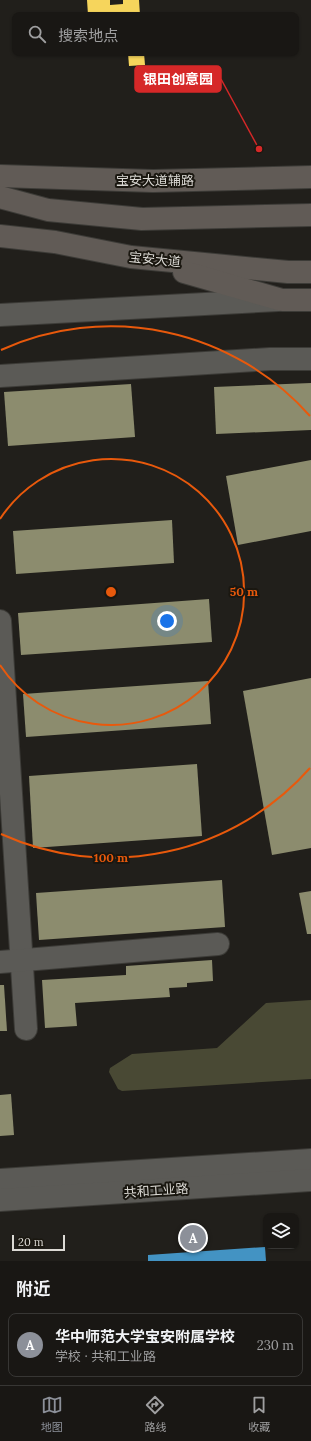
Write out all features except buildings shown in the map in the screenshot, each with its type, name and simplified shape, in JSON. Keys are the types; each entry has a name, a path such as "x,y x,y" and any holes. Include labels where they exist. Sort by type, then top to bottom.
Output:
{"main road":[{"name":"宝安大道辅路","path":"0,176 153,181 311,177"},
{"path":"0,197 48,210 142,219 311,215"},
{"name":"宝安大道","path":"0,236 55,242 131,257 288,272 311,272"},
{"path":"131,257 282,300 311,300"}],"street":[{"path":"0,316 282,300"},
{"path":"0,376 270,359 311,359"},
{"path":"0,621 26,1029"},
{"path":"0,962 218,944"},
{"name":"共和工业路","path":"0,1180 311,1160"},
{"name":"共和工业路","path":"0,1200 311,1180"}],"place":[{"name":"银田创意园","path":"259,149"},
{"name":"华中师范大学宝安附属学校","path":"193,1238"}]}
